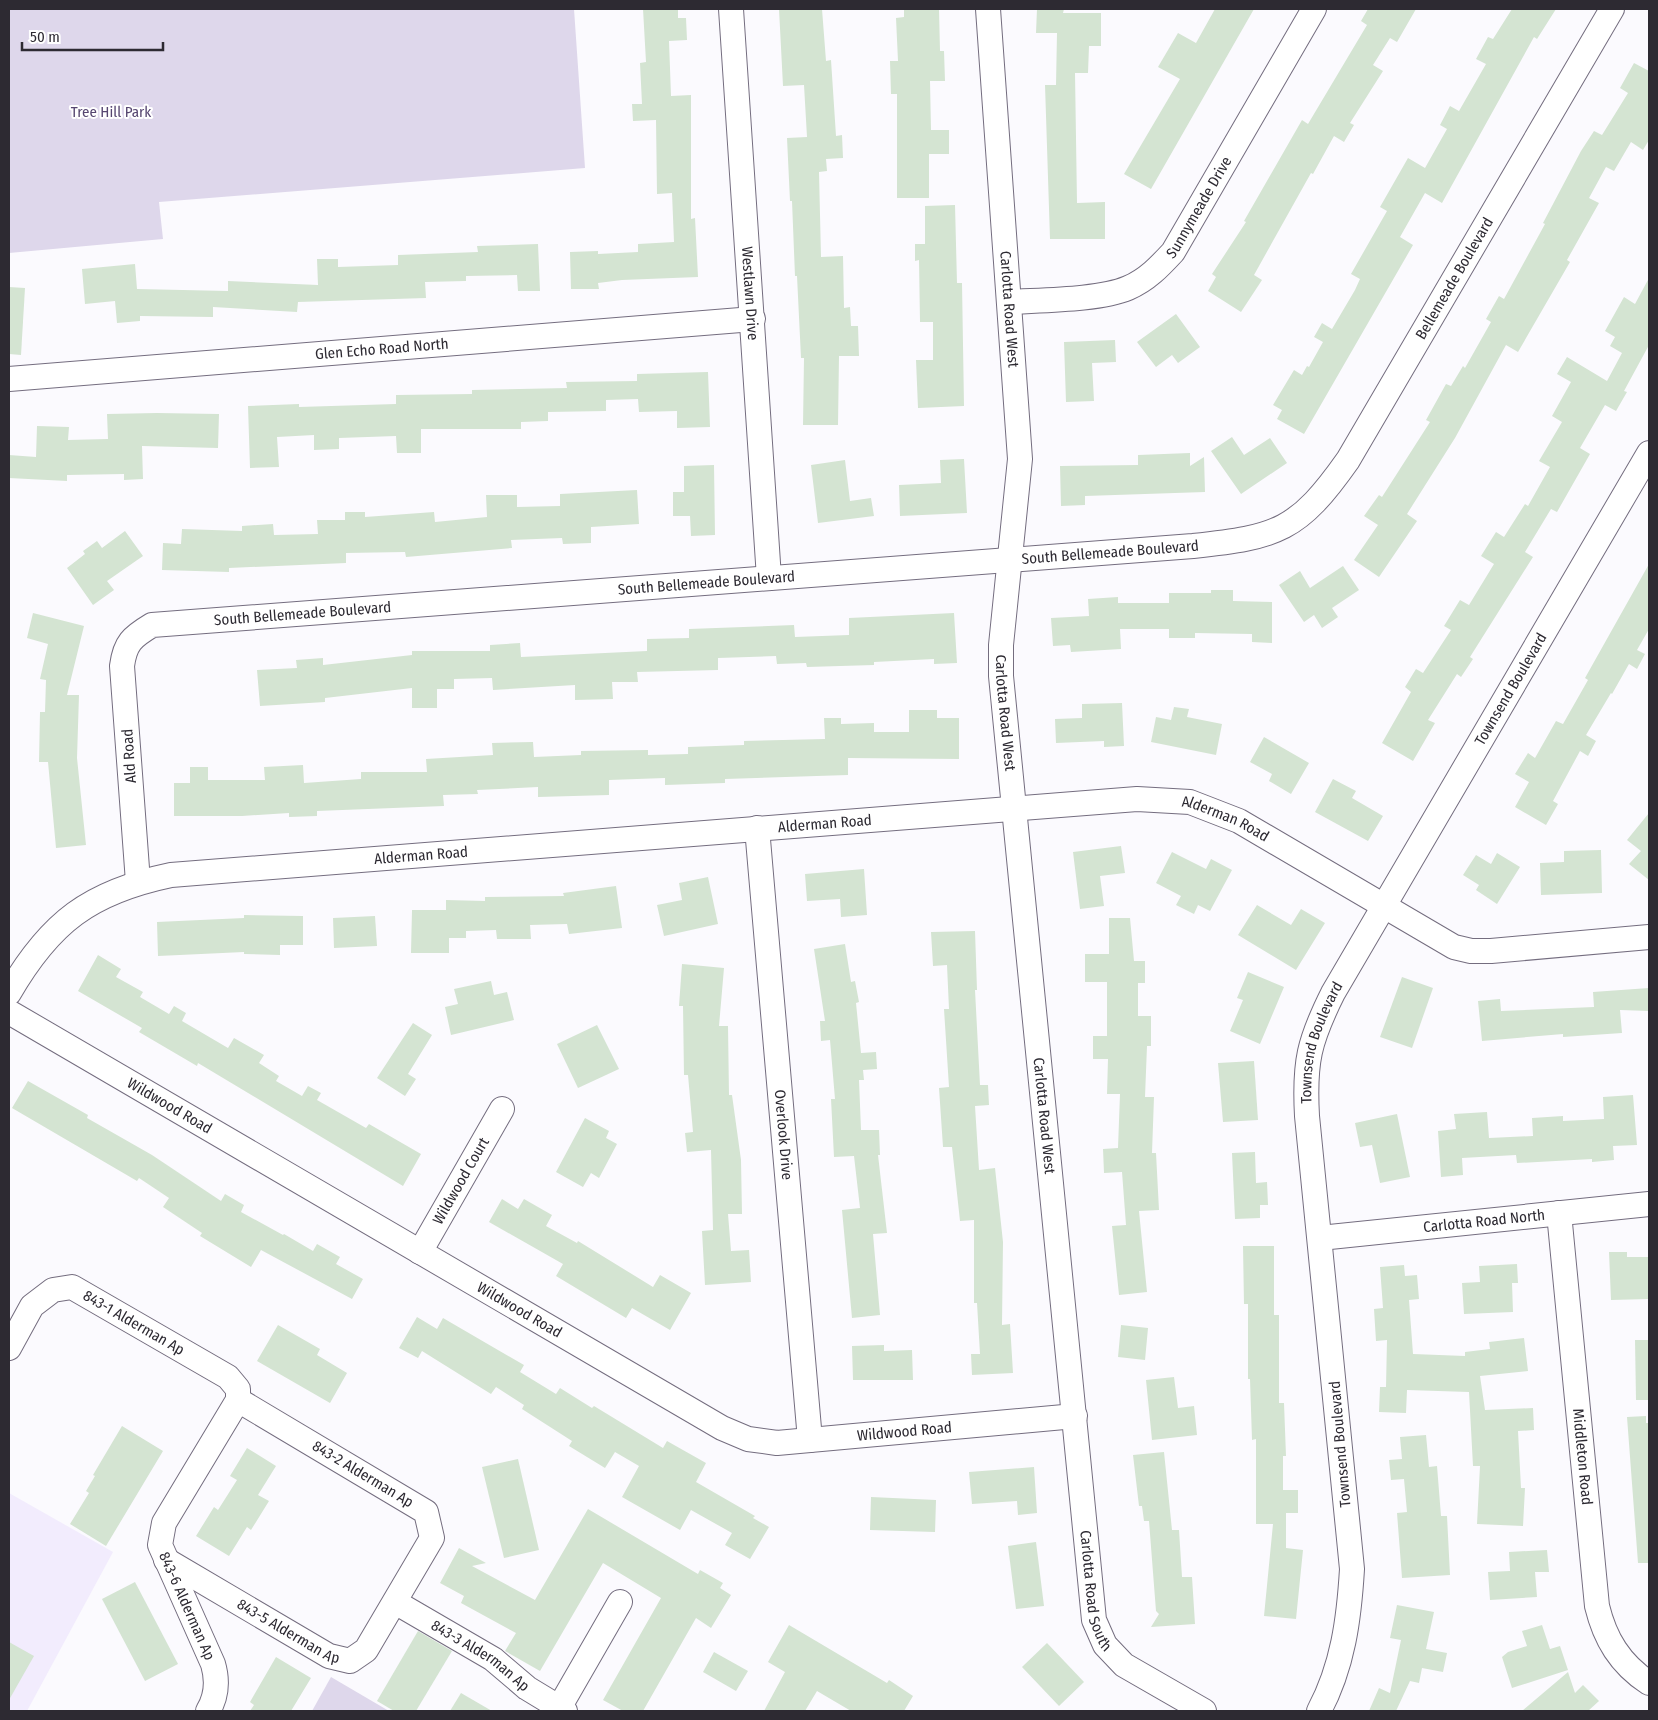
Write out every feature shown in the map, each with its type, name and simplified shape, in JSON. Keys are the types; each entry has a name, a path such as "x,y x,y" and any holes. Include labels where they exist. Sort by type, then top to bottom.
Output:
{"street":[{"name":"Westlawn Drive","path":"731,9 769,578"},
{"name":"Carlotta Road West","path":"988,9 1020,459 1012,558 1000,645 1001,676 1075,1416"},
{"name":"Sunnymeade Drive","path":"1010,302 1088,296 1128,288 1154,273 1173,252 1314,9"},
{"name":"Bellemeade Boulevard","path":"1277,530 1300,517 1323,495 1348,460 1612,9"},
{"name":"Glen Echo Road North","path":"9,379 753,319"},
{"name":"Townsend Boulevard","path":"1319,1711 1340,1662 1349,1617 1352,1568 1307,1116 1305,1082 1308,1053 1318,1023 1333,993 1649,453"},
{"name":"South Bellemeade Boulevard","path":"137,634 152,625 1229,542 1248,540 1277,530"},
{"name":"Ald Road","path":"137,634 124,649 122,666 138,882"},
{"name":"Alderman Road","path":"9,994 24,968 51,933 82,908 112,892 138,882 171,875 1137,799 1190,802 1239,821 1454,947 1471,951 1649,936"},
{"name":"Overlook Drive","path":"757,828 810,1440"},
{"name":"Wildwood Road","path":"9,1012 722,1428 748,1439 767,1442 810,1440 1075,1416"},
{"name":"Wildwood Court","path":"420,1252 502,1109"},
{"name":"Carlotta Road North","path":"1320,1238 1649,1204"},
{"name":"Middleton Road","path":"1559,1213 1597,1606 1604,1631 1619,1656 1649,1684"},
{"name":"843-1 Alderman Ap","path":"9,1348 32,1306 53,1290 72,1287 228,1377 238,1389 238,1400"},
{"name":"843-6 Alderman Ap","path":"208,1711 214,1702 217,1680 214,1664 160,1545 164,1523 238,1400"},
{"name":"843-2 Alderman Ap","path":"238,1400 426,1512 432,1538 395,1602"},
{"name":"Carlotta Road South","path":"1075,1416 1094,1620 1105,1645 1124,1665 1204,1711"},
{"name":"843-5 Alderman Ap","path":"166,1560 329,1656 350,1661 366,1650 395,1602"},
{"name":"843-3 Alderman Ap","path":"395,1602 494,1659 527,1688 562,1709"},
{"path":"562,1709 620,1602"}],"shaded area":[{"path":"9,1493 113,1552 27,1711 9,1711"}],"green space":[{"name":"Tree Hill Park","path":"9,9 574,9 585,168 159,202 163,239 9,253"},
{"path":"331,1677 389,1711 312,1711"}],"building":[{"path":"643,9 678,9 678,18 686,18 687,40 669,41 671,96 691,95 691,219 695,218 698,277 622,280 598,283 599,289 571,289 570,252 598,251 598,254 638,252 638,244 674,242 672,193 657,194 656,120 633,121 632,104 642,104 640,63 646,62"},
{"path":"779,9 822,9 826,61 831,60 836,136 842,135 843,158 826,159 827,171 819,172 821,257 843,256 844,308 850,307 851,326 858,326 859,356 839,356 838,425 803,425 804,358 801,358 787,138 807,137 804,85 783,86"},
{"path":"904,9 939,9 940,51 944,51 945,81 930,81 931,130 949,130 949,154 929,154 929,198 897,198 897,94 891,94 890,61 898,61 896,18 904,17"},
{"path":"1037,9 1064,9 1063,13 1101,13 1101,46 1089,46 1088,73 1075,73 1077,203 1105,202 1105,239 1050,239 1045,85 1056,85 1057,33 1036,33"},
{"path":"1215,9 1254,9 1151,189 1124,174 1180,79 1158,67 1178,33 1196,43"},
{"path":"1368,9 1416,9 1397,42 1390,38 1373,65 1383,71 1350,123 1354,125 1344,142 1334,136 1313,174 1311,173 1254,275 1262,280 1241,312 1208,291 1216,277 1212,274 1246,222 1244,221 1302,120 1308,124 1367,25 1361,21"},
{"path":"1512,9 1556,9 1537,39 1534,37 1442,203 1425,193 1400,237 1413,245 1304,434 1277,419 1282,410 1273,405 1294,370 1302,375 1307,366 1309,367 1323,342 1314,337 1322,323 1332,329 1355,290 1360,279 1351,274 1387,211 1380,207 1408,158 1425,168 1447,129 1440,125 1450,106 1459,111 1486,64 1476,59 1488,37 1493,39"},
{"path":"1634,63 1649,71 1649,140 1643,150 1631,142 1614,171 1606,167 1589,198 1599,203 1567,260 1570,262 1518,352 1506,345 1455,438 1407,514 1417,521 1379,577 1354,560 1378,525 1364,516 1379,495 1382,497 1430,422 1426,420 1446,384 1451,386 1463,366 1465,368 1491,322 1486,319 1499,296 1504,299 1545,224 1543,223 1581,151 1594,131 1602,135 1628,93 1620,88"},
{"path":"955,205 957,283 962,283 964,406 918,408 916,360 933,360 933,322 920,322 919,260 915,261 915,244 925,244 925,206"},
{"path":"538,244 540,291 518,291 517,275 466,276 466,281 425,282 426,298 298,302 297,312 213,307 213,317 140,316 140,321 117,323 115,301 85,304 82,269 135,264 137,289 228,291 228,281 318,285 317,259 338,259 338,267 398,265 398,255 478,252 477,246"},
{"path":"1649,278 1649,345 1624,391 1627,392 1616,411 1605,405 1580,448 1590,454 1557,512 1551,509 1525,552 1533,557 1470,657 1473,659 1461,677 1457,674 1428,720 1435,723 1413,761 1382,743 1411,692 1405,687 1416,669 1423,673 1451,630 1444,626 1460,600 1469,605 1494,564 1481,556 1496,532 1504,537 1525,504 1528,506 1550,467 1539,461 1562,422 1552,416 1571,382 1557,374 1567,357 1607,381 1622,353 1610,346 1615,337 1605,331 1624,297 1635,304"},
{"path":"9,287 25,288 21,355 9,354"},
{"path":"1176,314 1200,347 1178,363 1172,355 1156,367 1137,342"},
{"path":"1115,340 1116,362 1092,363 1094,401 1066,402 1064,342"},
{"path":"708,372 710,427 677,428 677,411 639,412 638,399 606,400 606,411 548,412 548,421 521,422 521,429 421,429 421,453 397,453 396,436 339,438 339,449 314,450 314,435 277,437 279,467 250,468 248,406 299,404 299,407 396,404 396,395 472,394 472,390 567,388 566,382 637,381 637,374"},
{"path":"107,414 219,414 218,448 142,446 143,479 124,480 124,474 67,475 67,481 9,478 9,455 36,457 37,426 69,427 68,440 108,439"},
{"path":"1232,437 1244,455 1270,438 1287,463 1241,494 1211,451"},
{"path":"1190,453 1190,466 1204,457 1205,492 1085,496 1085,505 1061,506 1060,466 1138,465 1138,455"},
{"path":"964,459 967,513 900,516 899,485 941,483 940,460"},
{"path":"845,460 850,501 871,498 874,516 818,523 811,465"},
{"path":"714,465 715,535 691,536 690,516 673,516 673,492 684,492 684,466"},
{"path":"637,490 639,524 591,527 591,543 563,544 562,538 511,540 512,548 406,557 405,552 346,553 346,563 229,568 229,572 162,570 163,543 181,544 182,529 242,531 242,526 273,524 274,535 318,534 317,520 345,520 345,512 365,512 365,517 434,512 435,522 487,517 486,495 517,495 517,507 560,506 560,494"},
{"path":"125,531 143,556 107,581 114,590 93,605 67,568 85,554 83,551 97,541 102,548"},
{"path":"1649,564 1649,629 1637,650 1645,654 1637,669 1629,664 1586,735 1596,741 1588,756 1580,751 1553,801 1558,804 1546,825 1515,807 1529,782 1515,774 1528,753 1535,758 1556,721 1563,724 1588,680 1585,678"},
{"path":"1343,566 1359,590 1332,608 1338,617 1322,628 1314,615 1304,622 1279,585 1300,571 1310,588"},
{"path":"1211,590 1233,590 1233,601 1272,602 1272,643 1252,642 1252,634 1195,633 1195,638 1169,638 1169,629 1120,629 1121,649 1071,652 1070,645 1053,646 1051,618 1089,616 1088,599 1118,597 1118,603 1169,603 1169,593 1211,593"},
{"path":"33,613 84,626 67,695 79,695 77,758 86,845 56,848 48,762 39,762 40,712 45,712 46,680 40,679 48,644 27,638"},
{"path":"954,613 957,663 934,664 934,659 874,662 874,665 807,667 806,663 777,664 776,656 718,658 718,670 637,672 638,682 612,682 613,699 575,700 575,685 493,690 492,678 454,679 454,689 437,689 437,708 412,708 412,688 325,698 325,702 260,706 257,670 297,668 296,660 323,658 323,665 412,655 412,651 490,651 490,645 520,643 521,657 647,651 647,639 689,638 689,629 794,625 795,637 849,635 849,618"},
{"path":"1122,703 1124,746 1104,747 1104,741 1056,743 1055,719 1082,718 1082,704"},
{"path":"1174,707 1189,709 1187,717 1222,724 1216,755 1151,742 1156,717 1171,720"},
{"path":"909,710 937,710 937,718 959,718 959,759 848,758 848,775 725,779 725,783 665,785 665,778 609,780 609,795 538,797 538,787 477,790 478,794 443,795 444,806 317,811 317,816 289,817 289,813 242,816 174,816 174,783 190,783 190,767 208,767 208,780 265,780 264,767 303,765 304,783 361,779 361,772 427,772 426,759 493,755 492,743 533,742 534,757 581,755 581,751 648,750 648,755 688,754 688,747 744,745 744,741 825,739 824,718 841,718 841,724 874,723 874,732 909,732"},
{"path":"1264,737 1309,763 1291,794 1269,781 1272,774 1250,762"},
{"path":"1333,779 1356,791 1352,798 1383,816 1368,841 1315,812"},
{"path":"1649,813 1649,880 1629,864 1641,851 1627,840"},
{"path":"1121,846 1125,873 1100,876 1104,906 1080,909 1073,852"},
{"path":"1601,850 1602,893 1541,895 1540,863 1564,862 1564,851"},
{"path":"1172,852 1206,869 1211,859 1232,870 1210,911 1198,905 1194,914 1176,905 1181,896 1156,883"},
{"path":"1497,853 1520,867 1497,904 1476,890 1479,885 1463,875 1476,855 1491,864"},
{"path":"864,869 867,915 841,917 840,899 807,901 805,874"},
{"path":"708,877 718,924 664,936 657,905 682,900 679,883"},
{"path":"616,886 622,928 569,934 567,924 530,925 531,939 497,939 496,930 466,931 466,938 449,938 449,953 411,953 412,910 446,910 446,900 485,901 485,897 564,896 563,893"},
{"path":"1257,905 1291,925 1301,909 1325,923 1296,970 1238,935"},
{"path":"244,915 303,916 303,945 280,945 280,955 244,954 244,952 158,956 157,922 244,918"},
{"path":"375,916 377,946 334,948 333,918"},
{"path":"1109,918 1130,918 1134,961 1145,961 1145,983 1138,983 1138,1016 1151,1016 1151,1046 1147,1046 1145,1097 1154,1097 1152,1153 1156,1153 1159,1210 1139,1211 1147,1292 1119,1295 1112,1226 1126,1225 1122,1172 1104,1173 1103,1149 1118,1148 1120,1094 1107,1094 1108,1059 1093,1059 1093,1036 1107,1036 1107,982 1085,982 1085,954 1109,954"},
{"path":"975,931 977,990 975,990 980,1085 988,1085 989,1105 975,1106 979,1170 995,1168 1003,1242 1002,1325 1010,1324 1013,1373 972,1375 971,1354 980,1354 977,1303 974,1303 974,1220 960,1221 952,1147 943,1147 939,1088 949,1087 944,1009 949,1009 947,965 933,966 931,932"},
{"path":"845,944 851,982 855,981 859,1002 856,1003 861,1053 876,1052 877,1069 863,1070 864,1080 859,1080 861,1130 879,1130 880,1155 878,1155 887,1233 873,1234 880,1315 852,1318 842,1210 860,1208 854,1156 834,1157 831,1099 835,1099 830,1040 821,1041 820,1021 825,1021 814,949"},
{"path":"98,955 121,969 116,977 143,992 140,997 169,1014 174,1006 186,1013 182,1021 228,1048 234,1038 264,1055 259,1063 279,1076 276,1081 302,1096 308,1086 321,1093 317,1100 366,1128 369,1124 421,1154 403,1186 198,1063 197,1066 139,1032 142,1028 78,991"},
{"path":"682,964 724,968 719,1026 728,1026 729,1095 732,1095 741,1160 742,1214 728,1214 731,1251 749,1250 751,1282 705,1285 702,1231 713,1230 711,1150 687,1152 685,1133 693,1132 688,1075 684,1075 683,1006 679,1006"},
{"path":"1248,972 1284,987 1260,1044 1230,1031 1243,1000 1237,998"},
{"path":"1402,977 1433,988 1412,1048 1380,1037"},
{"path":"491,981 494,995 507,992 514,1020 451,1035 445,1007 458,1004 454,989"},
{"path":"1649,988 1649,1011 1620,1010 1622,1033 1563,1037 1563,1034 1482,1041 1478,1001 1500,999 1501,1011 1594,1007 1593,992"},
{"path":"413,1023 432,1035 408,1074 416,1079 405,1096 377,1078"},
{"path":"597,1025 619,1069 578,1088 557,1044"},
{"path":"1254,1061 1258,1120 1223,1122 1218,1063"},
{"path":"28,1081 88,1115 87,1118 152,1155 221,1201 225,1194 244,1205 241,1212 313,1251 317,1244 340,1257 336,1264 363,1279 352,1299 261,1250 251,1267 200,1236 202,1233 163,1207 169,1198 139,1178 137,1181 12,1108"},
{"path":"1633,1095 1637,1145 1613,1146 1614,1160 1592,1162 1592,1159 1517,1163 1516,1155 1462,1158 1463,1175 1441,1177 1438,1131 1456,1129 1454,1114 1487,1112 1489,1138 1533,1136 1532,1118 1563,1116 1563,1121 1604,1119 1603,1097"},
{"path":"1397,1114 1410,1177 1380,1183 1372,1145 1360,1147 1355,1123"},
{"path":"585,1118 609,1131 606,1138 617,1144 599,1178 591,1173 583,1187 556,1172"},
{"path":"1255,1152 1256,1183 1267,1182 1268,1205 1260,1205 1260,1218 1235,1219 1232,1153"},
{"path":"502,1199 518,1209 524,1199 552,1215 546,1226 577,1243 578,1241 653,1287 660,1275 691,1293 670,1330 632,1308 626,1318 556,1276 563,1264 489,1222"},
{"path":"1243,1246 1274,1246 1274,1315 1279,1315 1279,1403 1284,1403 1286,1456 1283,1456 1283,1490 1298,1490 1298,1513 1286,1513 1286,1548 1303,1550 1296,1619 1264,1616 1273,1524 1256,1524 1256,1439 1252,1440 1250,1379 1248,1379 1248,1304 1244,1304"},
{"path":"1609,1252 1627,1252 1627,1257 1649,1257 1649,1299 1611,1300"},
{"path":"1517,1264 1518,1283 1512,1283 1513,1312 1464,1314 1462,1283 1480,1282 1479,1266"},
{"path":"1404,1265 1405,1276 1417,1275 1419,1299 1409,1300 1413,1354 1465,1356 1465,1352 1490,1349 1489,1342 1524,1338 1528,1371 1480,1376 1485,1410 1533,1408 1534,1430 1518,1431 1521,1488 1525,1488 1523,1526 1477,1524 1480,1466 1473,1466 1469,1392 1407,1390 1406,1413 1379,1412 1380,1387 1386,1387 1387,1340 1376,1341 1374,1309 1383,1308 1380,1267"},
{"path":"417,1317 437,1329 443,1318 524,1365 520,1372 556,1394 560,1388 592,1408 594,1406 663,1448 667,1441 706,1463 696,1482 755,1516 753,1518 769,1527 750,1559 725,1545 732,1533 691,1510 680,1530 622,1497 639,1466 615,1452 605,1468 569,1446 572,1441 522,1409 524,1405 496,1387 491,1394 422,1351 418,1358 399,1348"},
{"path":"278,1325 320,1349 317,1355 347,1373 330,1403 257,1361"},
{"path":"1121,1325 1148,1328 1145,1360 1118,1357"},
{"path":"1635,1340 1649,1340 1649,1400 1636,1400"},
{"path":"884,1345 884,1351 912,1350 913,1380 853,1380 852,1346"},
{"path":"1174,1377 1178,1408 1194,1406 1197,1435 1152,1440 1146,1380"},
{"path":"1646,1416 1646,1423 1649,1423 1649,1563 1638,1563 1627,1417"},
{"path":"122,1426 163,1451 106,1546 70,1524 89,1493 86,1491 95,1476 93,1475"},
{"path":"1426,1435 1429,1467 1437,1466 1441,1516 1447,1516 1450,1575 1402,1578 1397,1513 1407,1512 1404,1479 1391,1480 1389,1460 1402,1459 1400,1437"},
{"path":"247,1448 276,1466 258,1495 269,1501 251,1530 247,1527 229,1556 196,1536 214,1507 218,1510 237,1480 230,1476"},
{"path":"1164,1452 1172,1530 1179,1530 1182,1577 1192,1577 1195,1624 1151,1627 1159,1614 1156,1611 1149,1521 1144,1521 1142,1506 1139,1506 1133,1455"},
{"path":"518,1459 539,1550 504,1558 482,1467"},
{"path":"1034,1467 1037,1513 1018,1515 1017,1501 972,1504 969,1472"},
{"path":"871,1497 936,1500 935,1532 870,1530"},
{"path":"588,1509 698,1574 700,1570 723,1583 720,1588 731,1595 711,1628 696,1618 643,1711 623,1711 603,1700 661,1598 603,1563 540,1671 505,1651 516,1633 461,1603 464,1596 440,1583 459,1548 486,1563 472,1566 535,1600"},
{"path":"1036,1542 1044,1606 1016,1609 1008,1546"},
{"path":"1547,1550 1549,1572 1535,1572 1537,1597 1490,1600 1488,1572 1510,1571 1509,1552"},
{"path":"135,1582 178,1664 145,1681 102,1599"},
{"path":"1397,1605 1434,1612 1426,1649 1447,1653 1443,1672 1422,1668 1419,1683 1410,1681 1396,1711 1369,1711 1379,1688 1390,1693 1401,1640 1390,1638"},
{"path":"789,1625 887,1683 889,1680 913,1696 904,1711 851,1711 817,1691 805,1711 764,1711 785,1672 768,1662"},
{"path":"1542,1625 1550,1649 1560,1646 1568,1670 1512,1688 1502,1657 1508,1652 1527,1646 1522,1631"},
{"path":"418,1631 452,1651 416,1711 394,1711 377,1701"},
{"path":"9,1642 34,1656 9,1700"},
{"path":"1047,1643 1084,1682 1059,1706 1022,1667"},
{"path":"714,1652 748,1671 736,1691 703,1672"},
{"path":"276,1657 311,1678 291,1711 250,1711 254,1705 250,1702"},
{"path":"1568,1672 1575,1693 1583,1685 1599,1701 1588,1711 1522,1711"},
{"path":"461,1693 492,1711 450,1711"}]}
